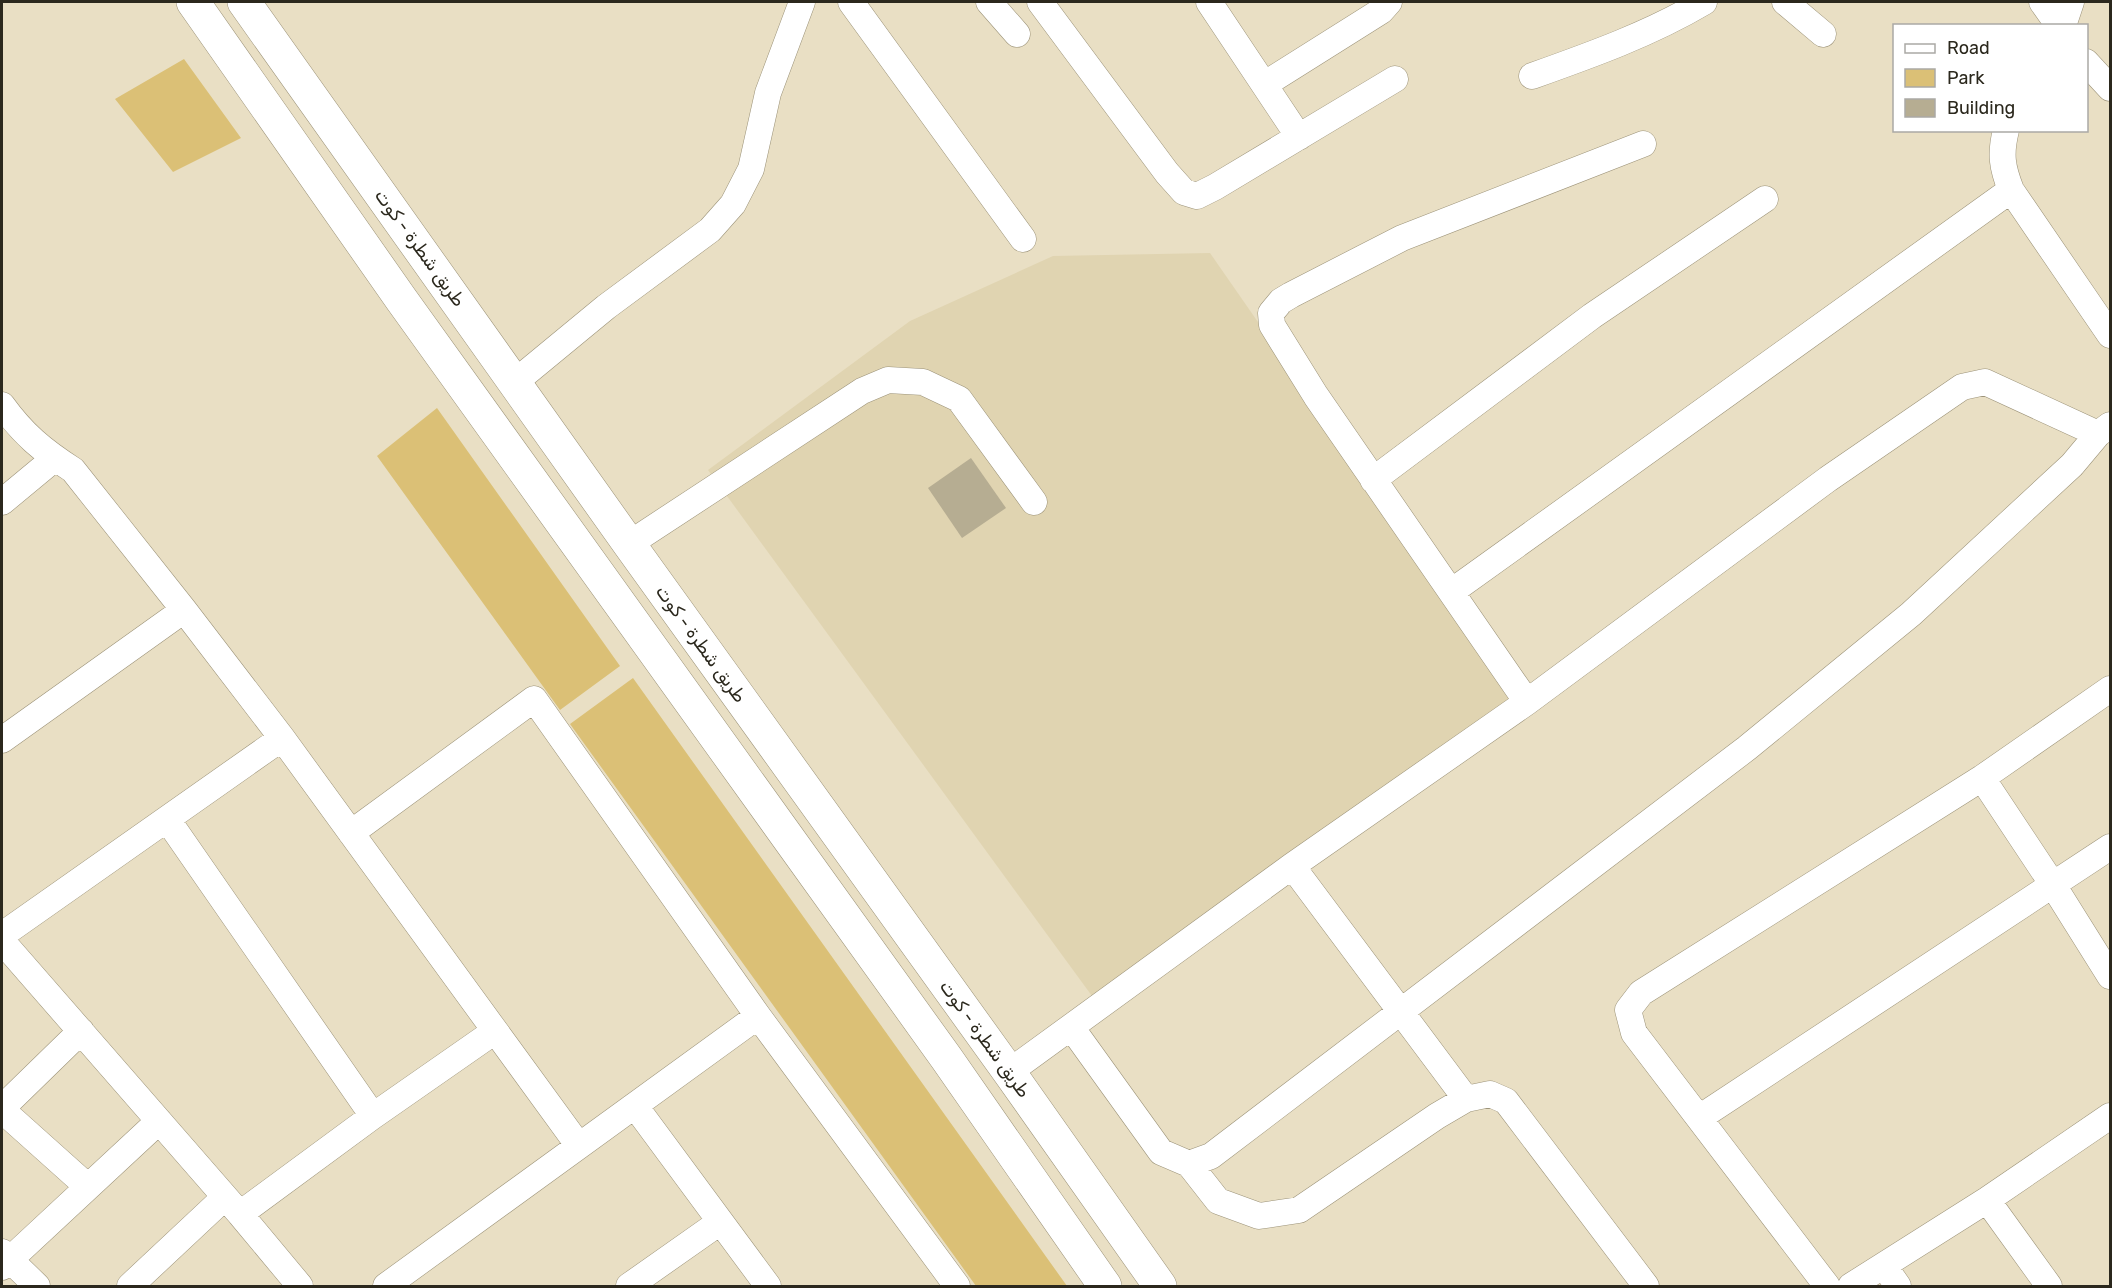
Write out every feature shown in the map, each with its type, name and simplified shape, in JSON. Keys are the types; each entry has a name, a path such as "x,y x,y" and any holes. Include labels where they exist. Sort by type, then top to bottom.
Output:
{"highway":[{"path":"180,2 214,29"},
{"path":"193,2 401,299 947,1059 1105,1287"},
{"name":"طريق شطرة - كوت","path":"244,2 629,544 982,1034 1160,1287"},
{"path":"947,1059 982,1034"}],"street":[{"path":"516,382 606,308 710,230 733,204 751,168 768,93 802,2"},
{"path":"851,2 1023,239"},
{"path":"989,2 1017,34"},
{"path":"1040,2 1167,173 1184,192 1197,196 1395,79"},
{"path":"1209,2 1299,137"},
{"path":"1265,84 1381,11 1389,2"},
{"path":"1532,76 1622,44 1704,2"},
{"path":"1785,2 1823,34"},
{"path":"2035,24 2041,2"},
{"path":"2041,2 2058,24"},
{"path":"2064,24 2071,2"},
{"path":"2088,64 2110,88"},
{"path":"2005,132 2001,149 2004,171 2011,190 2110,335"},
{"path":"1527,702 1316,396 1272,325 1271,313 1291,295 1402,238 1643,144"},
{"path":"1451,592 2011,190"},
{"path":"1373,480 1592,316 1765,199"},
{"path":"629,544 862,391 888,380 923,382 959,399 1034,502"},
{"path":"1009,1072 1292,866 1527,702 1828,479 1962,387 1985,382 2104,429 2072,465 1911,614 1747,748 1211,1156 1189,1164"},
{"path":"2,405 20,430 73,470 184,610 282,738 579,1146"},
{"path":"2,502 55,458"},
{"path":"2,740 184,610"},
{"path":"1827,1287 1634,1033 1628,1010 1641,993 1982,778 2110,689"},
{"path":"351,832 534,699 758,1016 957,1287"},
{"path":"2,935 282,738"},
{"path":"1982,778 2110,975"},
{"path":"167,819 373,1116"},
{"path":"1699,1118 2110,847"},
{"path":"1292,866 1466,1099"},
{"path":"2,941 232,1206 294,1284"},
{"path":"386,1287 758,1016"},
{"path":"1071,1027 1161,1152 1189,1164 1218,1201 1259,1216 1299,1210 1437,1116 1466,1099 1490,1094 1506,1101 1646,1287"},
{"path":"81,1031 2,1109 88,1187"},
{"path":"130,1287 232,1206 373,1116 495,1031"},
{"path":"635,1106 768,1287"},
{"path":"1851,1287 1891,1276 1986,1200 2110,1116"},
{"path":"37,1287 4,1260 159,1121"},
{"path":"1986,1200 2049,1287"},
{"path":"629,1287 720,1222"}],"shaded area":[{"path":"1210,253 1518,696 1092,996 708,470 910,321 1053,256"}],"green space":[{"path":"184,59 241,138 173,172 115,99"},
{"path":"437,408 620,666 560,710 377,456"},
{"path":"633,678 1067,1286 976,1286 570,724"}],"building":[{"path":"971,458 1006,508 962,538 928,488"}]}
